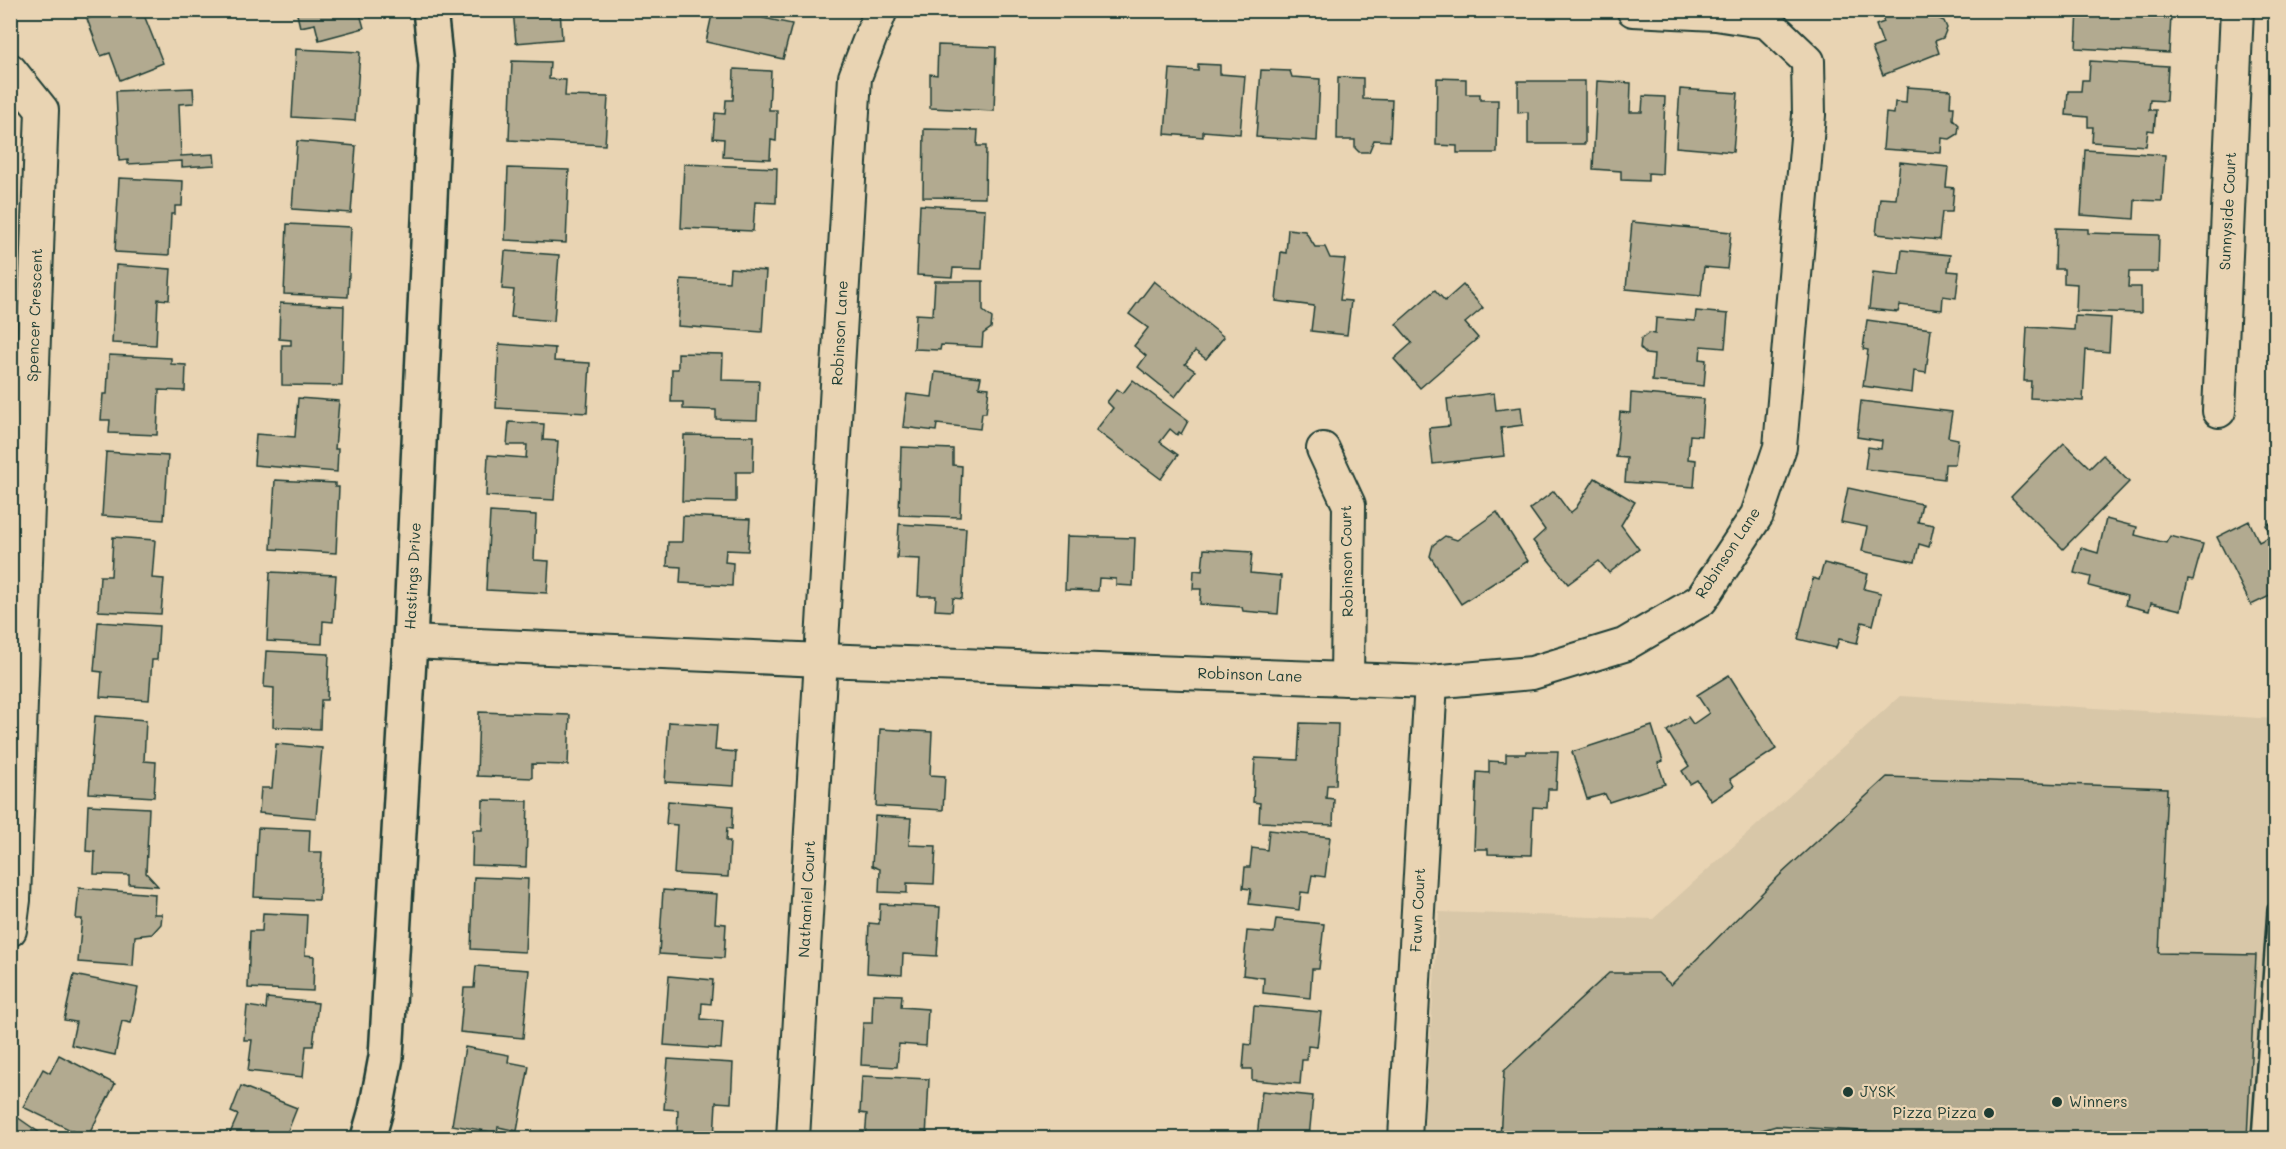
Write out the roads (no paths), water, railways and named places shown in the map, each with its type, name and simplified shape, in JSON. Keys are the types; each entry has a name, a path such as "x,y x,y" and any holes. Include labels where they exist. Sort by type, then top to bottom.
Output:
{"street":[{"name":"Hastings Drive","path":"368,1138 386,1057 410,642 436,66 430,10"},
{"name":"Robinson Lane","path":"821,660 855,77 881,10"},
{"name":"Robinson Lane","path":"410,642 821,660 1431,682 1532,673 1624,645 1701,600 1757,515 1780,447 1809,115 1808,61 1767,22 1716,14 1633,10"},
{"name":"Sunnyside Court","path":"2219,411 2237,10"},
{"name":"Spencer Crescent","path":"10,70 42,110 12,910"},
{"name":"Robinson Court","path":"1323,449 1349,505 1347,679"},
{"name":"Nathaniel Court","path":"794,1138 821,660"},
{"name":"Fawn Court","path":"1404,1138 1431,682"}],"lane":[{"path":"2260,1138 2276,910"}],"place":[{"name":"JYSK","path":"1848,1092"},
{"name":"Winners","path":"2057,1102"},
{"name":"Pizza Pizza","path":"1989,1113"}]}
